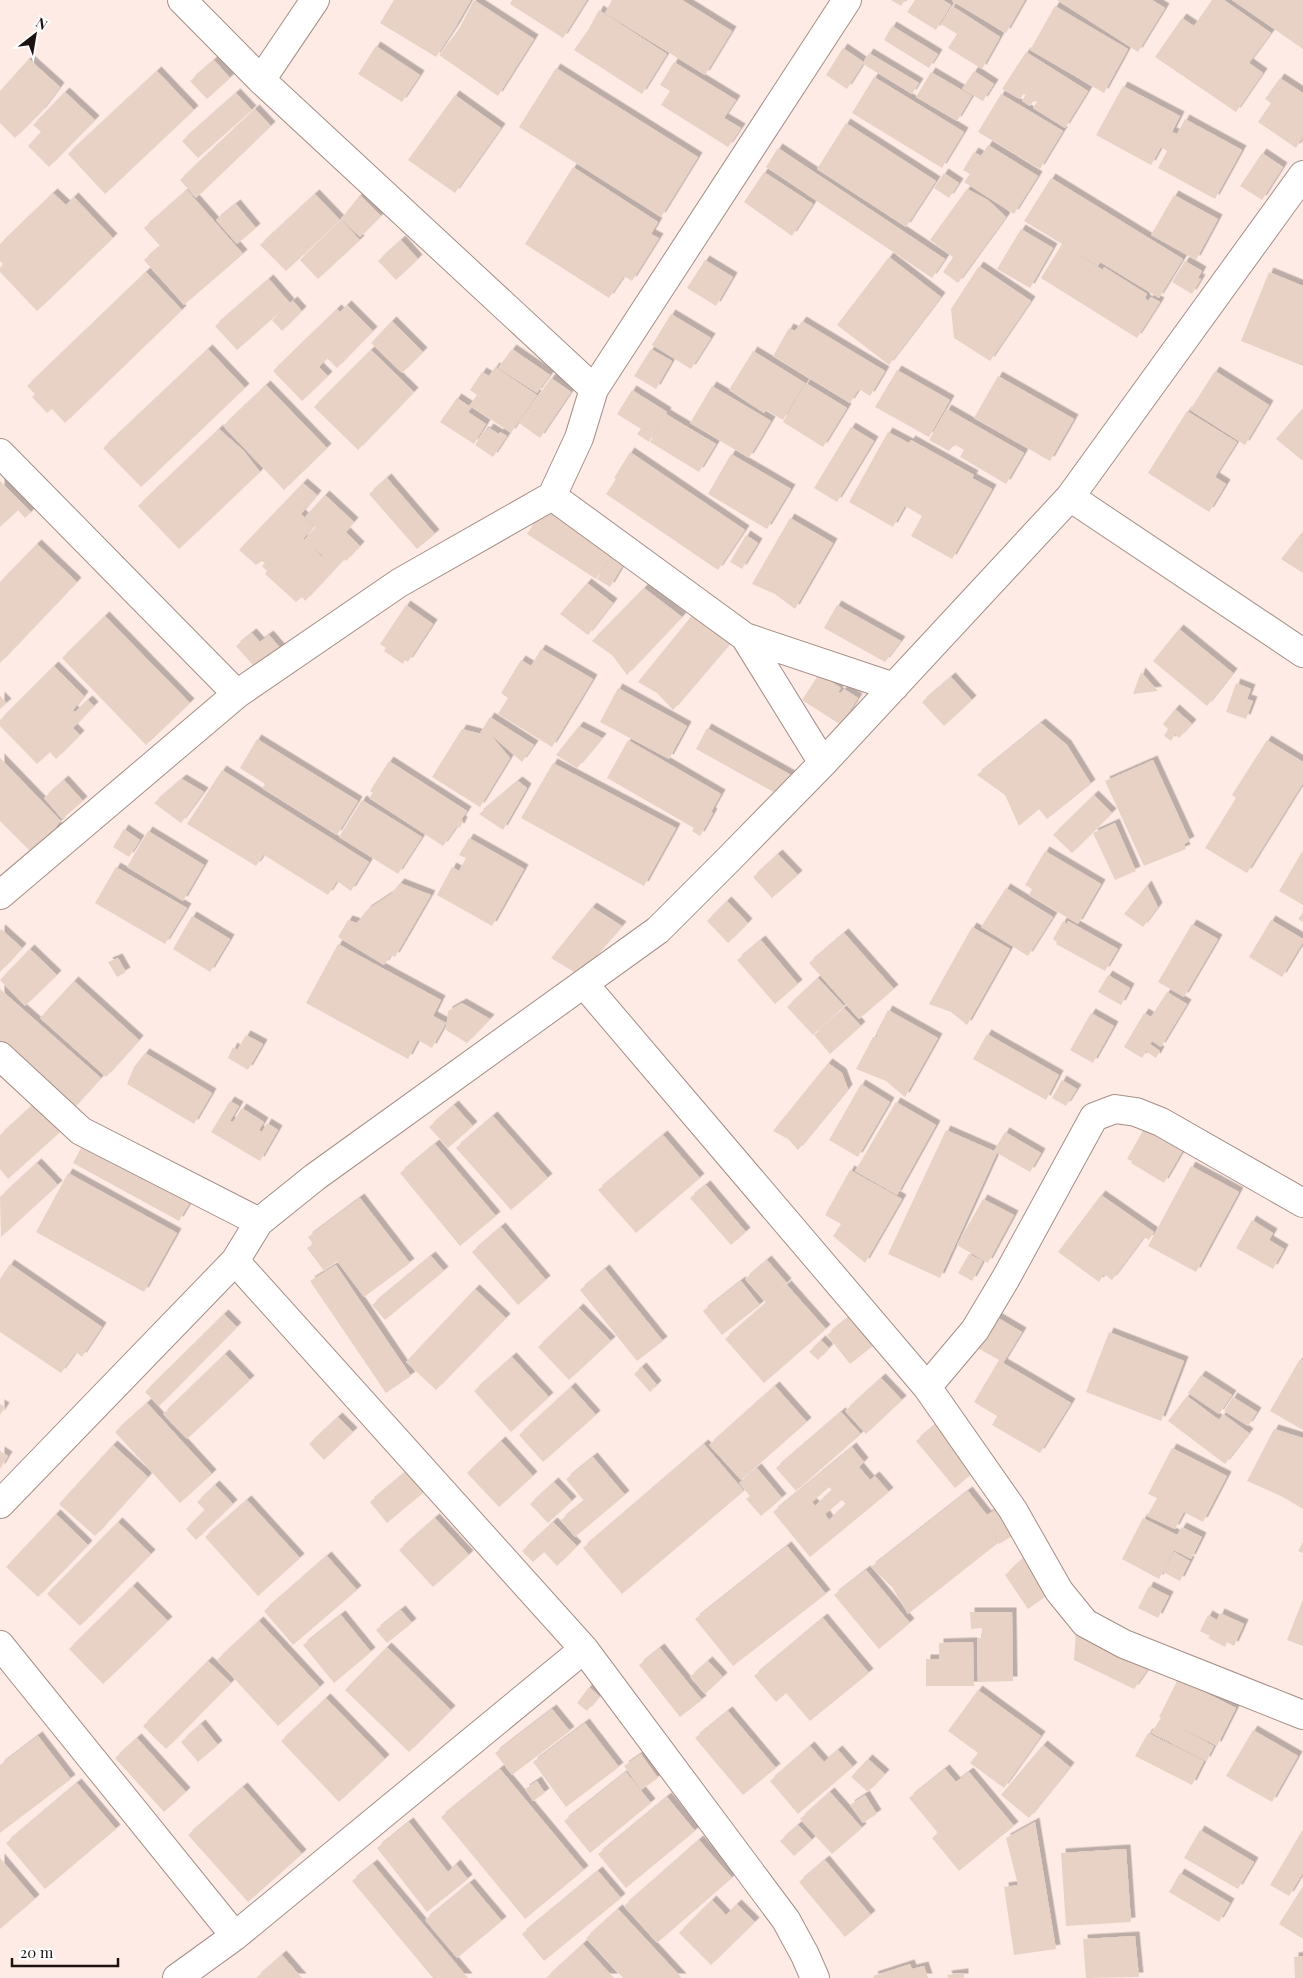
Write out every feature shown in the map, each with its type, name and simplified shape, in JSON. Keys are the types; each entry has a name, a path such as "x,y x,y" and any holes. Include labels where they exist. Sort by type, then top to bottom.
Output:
{"street":[{"path":"182,0 261,80 594,389"},
{"path":"261,80 315,0"},
{"path":"0,895 237,694 399,583 552,496 579,438 594,389 847,0"},
{"path":"0,1504 235,1261 259,1222 315,1177 658,930 823,763 1070,497 1303,175"},
{"path":"0,453 237,694"},
{"path":"552,496 745,637 894,687"},
{"path":"1070,497 1303,653"},
{"path":"745,637 823,763"},
{"path":"584,984 927,1387 1013,1510 1059,1591 1085,1622 1124,1644 1303,1715"},
{"path":"0,1056 81,1131 259,1222"},
{"path":"927,1387 975,1330 1006,1278 1094,1117 1115,1109 1136,1112 1161,1122 1303,1203"},
{"path":"235,1261 584,1649 786,1920 815,1978"},
{"path":"0,1645 235,1936"},
{"path":"177,1978 235,1936 584,1649"}],"building":[{"path":"394,0 471,0 436,57 380,23"},
{"path":"474,0 534,39 498,96 439,55 459,29"},
{"path":"512,0 587,0 563,38 510,4"},
{"path":"612,0 682,0 732,31 705,75 605,13"},
{"path":"891,0 905,0 901,6"},
{"path":"915,0 943,0 951,5 936,30 907,12"},
{"path":"953,0 1025,0 1006,33"},
{"path":"1057,0 1152,0 1165,8 1138,52"},
{"path":"1212,0 1224,0 1271,33 1249,63 1263,73 1236,112 1155,57 1182,18 1194,26"},
{"path":"1232,0 1303,0 1303,49"},
{"path":"952,6 1000,37 982,69 948,48 957,34 941,24"},
{"path":"1055,6 1128,49 1104,93 1030,50"},
{"path":"599,10 667,54 642,94 574,50"},
{"path":"892,26 938,54 929,68 884,40"},
{"path":"376,46 420,75 402,102 358,74"},
{"path":"843,48 865,63 864,61 869,53 919,83 912,94 863,64 847,89 826,75"},
{"path":"1026,52 1088,91 1065,128 1033,108 1037,102 1034,100 1030,106 1022,101 1026,94 1024,93 1020,99 1002,89"},
{"path":"29,59 60,87 42,111 15,138 0,123 0,91"},
{"path":"214,60 230,78 207,99 190,81"},
{"path":"674,62 736,100 724,118 741,128 728,147 661,105 670,91 660,85"},
{"path":"556,68 698,157 661,217 519,127"},
{"path":"157,71 194,110 105,194 68,154"},
{"path":"974,71 994,84 983,101 962,89"},
{"path":"931,72 972,96 957,121 916,97"},
{"path":"874,77 964,132 942,168 852,113"},
{"path":"1280,78 1303,93 1303,137 1296,148 1258,122 1271,103 1265,99"},
{"path":"1123,86 1180,116 1172,132 1177,134 1185,119 1242,150 1215,199 1158,168 1167,151 1161,147 1151,165 1096,135"},
{"path":"65,92 95,120 49,167 28,146 41,132 33,125"},
{"path":"236,93 252,110 198,158 182,141"},
{"path":"1001,94 1063,131 1040,169 978,132"},
{"path":"455,95 501,128 455,193 408,160"},
{"path":"255,109 271,126 196,198 180,180"},
{"path":"846,123 936,181 906,227 817,169"},
{"path":"988,145 1038,176 1014,214 964,182 970,174 963,170 974,152 981,156"},
{"path":"778,148 945,259 932,278 766,167"},
{"path":"1262,153 1283,167 1262,200 1240,186"},
{"path":"573,167 658,222 651,234 659,238 632,281 624,276 609,298 525,244"},
{"path":"764,172 813,204 792,236 744,202"},
{"path":"944,173 959,183 949,198 934,188"},
{"path":"1051,178 1183,259 1159,298 1100,262 1098,266 1069,249 1103,270 1104,267 1147,294 1145,298 1148,301 1151,297 1160,302 1137,338 1041,278 1062,244 1024,221"},
{"path":"967,189 988,200 1006,217 958,283 943,272 953,257 930,240"},
{"path":"187,190 243,254 184,305 144,260 160,246 144,228"},
{"path":"53,193 66,205 74,197 113,238 37,311 0,272 3,264 0,261 0,244"},
{"path":"315,194 340,220 286,271 260,245"},
{"path":"360,195 381,216 360,237 341,219"},
{"path":"1174,195 1218,219 1196,260 1151,235"},
{"path":"236,204 256,228 237,244 216,220"},
{"path":"341,220 360,240 318,279 300,260"},
{"path":"1021,229 1053,248 1030,288 997,269"},
{"path":"401,240 418,259 396,280 378,261"},
{"path":"889,257 941,297 889,365 837,325"},
{"path":"705,260 733,277 716,306 687,288"},
{"path":"1185,261 1202,271 1198,278 1201,279 1192,294 1172,282"},
{"path":"979,266 1031,301 990,361 954,338 951,309"},
{"path":"146,272 182,310 65,423 52,409 47,413 32,397 35,394 27,386"},
{"path":"1269,272 1303,286 1303,366 1241,341"},
{"path":"269,279 290,303 237,350 215,326"},
{"path":"293,301 302,311 282,331 272,320"},
{"path":"347,305 373,331 337,368 327,358 319,367 328,376 302,401 273,371 337,309 340,312"},
{"path":"671,314 711,338 691,369 652,345"},
{"path":"392,321 423,352 402,373 371,343"},
{"path":"802,321 885,371 870,396 859,389 850,403 773,356 789,328 795,331"},
{"path":"208,349 245,388 141,487 103,448"},
{"path":"512,349 550,375 537,393 498,368"},
{"path":"651,349 672,361 656,389 634,376"},
{"path":"371,350 414,392 358,450 314,407"},
{"path":"753,351 805,383 783,420 766,410 764,413 729,390"},
{"path":"495,367 537,395 511,433 472,407 468,412 486,424 474,444 440,422 457,398 469,406 477,395 470,390 482,372 489,376"},
{"path":"897,370 950,400 929,437 875,407"},
{"path":"1215,371 1269,405 1245,445 1190,410"},
{"path":"998,376 1074,419 1050,461 974,418"},
{"path":"551,378 571,392 540,438 519,423"},
{"path":"806,383 847,408 823,447 783,422"},
{"path":"266,385 327,448 284,490 223,426"},
{"path":"712,386 771,421 749,458 690,423"},
{"path":"632,390 667,412 666,414 716,444 699,472 650,442 665,416 649,442 637,434 641,429 617,414"},
{"path":"1303,408 1303,461 1276,439"},
{"path":"947,409 1024,453 1006,484 960,457 964,450 954,444 949,451 929,440"},
{"path":"1187,411 1237,442 1215,477 1226,484 1209,512 1148,473"},
{"path":"851,427 874,441 837,502 814,488"},
{"path":"489,428 507,436 493,457 475,445 484,431 486,432"},
{"path":"219,429 244,451 260,472 179,549 138,506"},
{"path":"888,432 909,443 911,440 974,475 972,478 992,489 952,559 911,536 922,516 905,506 893,527 849,502"},
{"path":"630,452 745,530 718,570 606,494"},
{"path":"731,454 791,489 767,529 708,494"},
{"path":"387,478 435,534 417,549 369,494"},
{"path":"0,481 31,512 25,518 18,510 0,527"},
{"path":"303,483 317,495 301,514 314,526 303,539 316,527 305,517 325,495 354,522 324,555 346,532 360,546 346,561 344,559 305,601 302,597 296,602 265,574 267,571 262,566 265,563 262,561 256,565 239,550"},
{"path":"543,509 612,554 596,579 527,534"},
{"path":"790,518 833,543 795,609 775,594 752,584"},
{"path":"1303,531 1303,573 1281,559"},
{"path":"746,535 758,543 742,569 730,562"},
{"path":"37,544 77,582 0,663 0,582"},
{"path":"611,556 624,563 610,587 597,579"},
{"path":"587,583 613,603 588,635 560,614"},
{"path":"644,588 682,617 627,675 612,655 592,641"},
{"path":"406,605 433,624 408,662 405,660 403,664 384,651 386,648 380,644"},
{"path":"837,605 901,641 885,662 824,628"},
{"path":"694,613 730,643 673,710 657,693 638,682"},
{"path":"105,616 190,703 146,745 62,658"},
{"path":"1179,629 1233,673 1207,706 1153,661"},
{"path":"252,633 260,642 269,635 282,650 257,670 236,646"},
{"path":"541,649 593,679 552,747 498,714 508,698 501,693 521,660 531,666"},
{"path":"54,666 84,696 73,710 75,712 88,700 94,706 73,728 80,735 56,759 50,752 37,764 0,726 0,720"},
{"path":"1141,672 1158,691 1133,694"},
{"path":"819,674 841,688 838,692 841,693 844,689 858,698 841,725 802,700"},
{"path":"951,677 972,700 944,726 922,702"},
{"path":"1236,683 1251,689 1247,699 1253,701 1246,719 1226,712"},
{"path":"618,688 687,726 669,759 600,722"},
{"path":"0,696 7,703 0,709"},
{"path":"1175,709 1192,724 1179,738 1175,734 1171,741 1164,736 1168,729 1163,724"},
{"path":"490,717 534,745 522,762 490,734 510,758 480,807 432,777 462,729 485,735 480,733"},
{"path":"1041,723 1067,745 1091,784 1047,819 1039,809 1019,826 1005,795 977,775"},
{"path":"579,726 602,738 577,768 556,755"},
{"path":"707,728 798,779 779,795 696,749"},
{"path":"257,739 358,801 337,835 262,788 265,784 240,768"},
{"path":"628,740 721,794 700,836 692,831 694,828 607,778"},
{"path":"1267,740 1303,762 1303,783 1247,873 1205,848 1236,798 1232,795"},
{"path":"0,758 61,821 56,826 61,831 47,845 42,840 30,851 0,821"},
{"path":"1153,760 1190,841 1184,844 1186,849 1144,866 1105,781"},
{"path":"389,761 467,811 461,820 463,821 460,828 457,826 443,846 369,798 373,793 370,791"},
{"path":"553,763 676,828 644,886 521,818"},
{"path":"222,770 369,862 351,891 337,881 328,895 264,855 268,848 256,866 187,824"},
{"path":"182,779 204,792 181,823 154,803"},
{"path":"64,780 83,801 62,819 44,798"},
{"path":"518,781 527,788 503,830 479,814"},
{"path":"1094,795 1112,813 1072,853 1053,835"},
{"path":"362,800 422,837 398,874 339,837"},
{"path":"1115,823 1136,871 1115,880 1093,833"},
{"path":"124,829 140,840 129,857 113,847"},
{"path":"148,831 204,865 183,901 127,867"},
{"path":"469,838 524,869 492,926 437,895 452,867 459,871 466,858 459,855"},
{"path":"1303,850 1303,905 1279,891"},
{"path":"1045,851 1101,884 1078,924 1029,895 1032,889 1025,885"},
{"path":"778,854 798,875 772,898 753,877"},
{"path":"116,867 187,908 165,944 95,903"},
{"path":"400,883 431,895 395,957 391,955 384,965 338,937 348,920 357,923 367,910 391,894"},
{"path":"1147,885 1158,907 1143,927 1124,914"},
{"path":"1006,888 1053,917 1028,956 981,927"},
{"path":"727,901 748,923 728,943 707,921"},
{"path":"592,907 622,926 579,975 551,958"},
{"path":"1303,912 1303,922 1298,919"},
{"path":"192,916 230,939 210,972 173,949"},
{"path":"1271,920 1303,939 1282,977 1249,957"},
{"path":"1063,921 1067,924 1068,921 1118,949 1105,971 1056,944 1057,942 1053,939"},
{"path":"1192,924 1218,939 1184,997 1158,982"},
{"path":"972,927 1010,949 967,1025 951,1012 929,1004"},
{"path":"1,929 22,948 0,972 0,931"},
{"path":"844,933 894,989 859,1019 809,963"},
{"path":"761,940 798,984 775,1004 737,960"},
{"path":"338,944 441,1000 433,1016 446,1023 432,1048 418,1040 408,1059 306,1003"},
{"path":"30,949 57,975 25,1006 0,980"},
{"path":"118,958 126,972 117,977 108,962"},
{"path":"1108,975 1130,988 1121,1005 1098,992"},
{"path":"818,978 844,1006 813,1035 787,1007"},
{"path":"74,981 139,1040 106,1077 40,1018"},
{"path":"0,989 101,1078 68,1114 0,1054"},
{"path":"1167,992 1187,1004 1161,1047 1152,1041 1150,1044 1160,1051 1156,1058 1147,1050 1142,1058 1124,1047 1144,1013 1151,1017"},
{"path":"462,1003 490,1019 467,1043 446,1030 448,1011"},
{"path":"844,1008 861,1026 830,1054 814,1035"},
{"path":"888,1010 938,1038 905,1097 886,1081 856,1069 873,1037 876,1038 878,1035 876,1033"},
{"path":"1091,1013 1114,1026 1093,1063 1070,1050"},
{"path":"987,1034 1059,1075 1046,1100 973,1059"},
{"path":"246,1035 263,1044 248,1070 228,1058 233,1047 237,1050"},
{"path":"145,1053 212,1093 194,1124 127,1084 134,1067"},
{"path":"828,1063 842,1073 848,1089 798,1150 788,1139 773,1131"},
{"path":"1062,1080 1077,1089 1066,1106 1052,1098"},
{"path":"861,1084 890,1102 858,1157 829,1140"},
{"path":"43,1096 69,1124 8,1179 0,1169 0,1135"},
{"path":"230,1101 239,1106 230,1121 233,1122 242,1108 264,1122 259,1130 262,1132 267,1123 278,1130 260,1161 211,1132"},
{"path":"896,1102 936,1125 897,1195 855,1171"},
{"path":"454,1105 473,1126 448,1148 429,1127"},
{"path":"493,1116 548,1178 511,1210 456,1148"},
{"path":"1146,1125 1169,1138 1152,1168 1169,1139 1185,1147 1164,1183 1127,1159"},
{"path":"946,1130 994,1151 1005,1132 1041,1153 1030,1172 997,1153 940,1278 888,1254"},
{"path":"663,1135 700,1178 636,1233 598,1190"},
{"path":"86,1139 193,1197 179,1221 73,1163"},
{"path":"435,1144 496,1216 460,1246 400,1173"},
{"path":"37,1163 58,1185 1,1237 0,1197"},
{"path":"1191,1166 1239,1192 1196,1272 1148,1246"},
{"path":"850,1170 902,1199 865,1263 833,1236 841,1224 825,1215"},
{"path":"68,1173 177,1233 144,1292 36,1232"},
{"path":"706,1185 746,1232 731,1245 690,1198"},
{"path":"1101,1195 1154,1232 1149,1240 1144,1237 1112,1280 1104,1274 1099,1282 1058,1252"},
{"path":"360,1198 410,1263 364,1297 337,1261 324,1271 307,1248 313,1244 308,1237"},
{"path":"983,1199 1014,1215 988,1263 957,1245"},
{"path":"1252,1220 1273,1233 1269,1240 1284,1249 1273,1269 1236,1248"},
{"path":"501,1227 546,1280 518,1305 472,1252"},
{"path":"969,1254 983,1261 972,1281 958,1273"},
{"path":"431,1256 444,1271 385,1320 372,1305"},
{"path":"767,1260 787,1283 766,1303 745,1279"},
{"path":"10,1264 102,1327 82,1357 76,1352 61,1373 0,1332 0,1279"},
{"path":"336,1265 411,1376 386,1393 310,1281"},
{"path":"605,1269 663,1341 637,1361 580,1290"},
{"path":"741,1281 760,1305 722,1335 703,1311"},
{"path":"787,1285 826,1329 764,1383 725,1339"},
{"path":"475,1289 506,1318 436,1390 406,1362"},
{"path":"579,1308 611,1341 569,1380 538,1347"},
{"path":"224,1314 237,1327 159,1406 145,1392"},
{"path":"995,1316 1022,1332 1003,1363 1071,1403 1040,1453 992,1425 997,1416 974,1402 999,1360 976,1347"},
{"path":"849,1317 873,1346 850,1364 827,1335"},
{"path":"1109,1332 1184,1361 1161,1421 1086,1392"},
{"path":"821,1340 829,1348 818,1360 809,1352"},
{"path":"225,1354 250,1380 187,1439 163,1414"},
{"path":"512,1357 549,1397 511,1432 474,1391"},
{"path":"1300,1359 1303,1361 1303,1430 1270,1411"},
{"path":"642,1367 657,1385 650,1392 634,1374"},
{"path":"1201,1375 1232,1395 1219,1414 1188,1393"},
{"path":"881,1378 902,1400 866,1434 845,1411"},
{"path":"775,1386 807,1422 741,1480 709,1445"},
{"path":"571,1387 596,1415 543,1462 519,1435"},
{"path":"1187,1396 1219,1420 1223,1414 1249,1433 1225,1464 1168,1421"},
{"path":"1233,1397 1257,1412 1248,1426 1224,1411"},
{"path":"147,1403 212,1474 180,1503 115,1432"},
{"path":"0,1404 5,1407 0,1415"},
{"path":"841,1412 861,1434 796,1491 776,1468"},
{"path":"338,1417 353,1432 324,1460 309,1444"},
{"path":"941,1420 980,1467 955,1488 916,1441"},
{"path":"1274,1429 1303,1438 1303,1509 1281,1496 1247,1481"},
{"path":"501,1441 533,1476 499,1507 467,1473"},
{"path":"704,1444 744,1491 622,1594 583,1548"},
{"path":"113,1445 148,1477 95,1536 59,1504"},
{"path":"852,1447 864,1462 859,1467 870,1480 875,1476 889,1492 810,1557 773,1512","holes":["829,1487 832,1490 815,1506 812,1502","842,1500 846,1504 829,1520 825,1514"]},
{"path":"1172,1448 1227,1476 1203,1522 1184,1512 1175,1529 1147,1516 1157,1498 1148,1494"},
{"path":"0,1451 8,1456 0,1469"},
{"path":"593,1457 625,1495 575,1537 561,1520 584,1501 566,1479"},
{"path":"757,1468 782,1498 761,1516 746,1499 750,1496 739,1483"},
{"path":"406,1472 423,1493 387,1523 370,1502"},
{"path":"554,1482 572,1501 548,1523 530,1504"},
{"path":"215,1485 233,1504 196,1540 186,1529 205,1510 197,1502"},
{"path":"968,1491 987,1515 1004,1504 1021,1531 999,1544 988,1519 998,1543 908,1614 892,1587 871,1567"},
{"path":"247,1500 300,1558 258,1596 205,1537"},
{"path":"56,1514 88,1545 38,1597 6,1567"},
{"path":"435,1518 469,1555 433,1587 399,1550"},
{"path":"1143,1518 1177,1535 1182,1527 1202,1537 1191,1559 1174,1550 1159,1579 1122,1559"},
{"path":"118,1522 151,1554 80,1626 47,1594"},
{"path":"553,1522 577,1546 557,1566 544,1552 533,1562 522,1551"},
{"path":"1303,1542 1303,1553 1298,1551"},
{"path":"787,1546 826,1594 733,1666 695,1619"},
{"path":"1174,1552 1190,1561 1180,1581 1163,1572"},
{"path":"327,1556 357,1590 293,1645 264,1611"},
{"path":"1026,1556 1052,1592 1028,1609 1005,1575"},
{"path":"866,1570 910,1623 879,1649 834,1595"},
{"path":"133,1586 168,1621 103,1684 69,1649"},
{"path":"1149,1586 1169,1596 1158,1618 1138,1608"},
{"path":"1303,1599 1303,1646 1287,1640"},
{"path":"401,1610 412,1623 387,1643 376,1630"},
{"path":"970,1612 1012,1612 1013,1681 978,1682 977,1638 982,1638 982,1628 971,1629"},
{"path":"1220,1613 1244,1624 1234,1646 1227,1642 1225,1647 1208,1638 1210,1636 1200,1631 1208,1615 1217,1620"},
{"path":"341,1615 371,1652 334,1683 303,1645"},
{"path":"823,1618 869,1673 810,1721 786,1693 776,1702 754,1676"},
{"path":"259,1621 320,1687 278,1726 217,1660"},
{"path":"1076,1630 1150,1666 1134,1689 1074,1660"},
{"path":"973,1642 974,1686 926,1686 926,1659 939,1659 939,1643"},
{"path":"387,1647 451,1710 409,1752 345,1690"},
{"path":"660,1648 702,1700 680,1717 639,1665"},
{"path":"208,1661 231,1683 166,1749 143,1726"},
{"path":"708,1661 723,1677 705,1694 690,1677"},
{"path":"1178,1679 1236,1708 1217,1746 1163,1719 1214,1746 1206,1761 1151,1733 1161,1718 1159,1717"},
{"path":"589,1687 599,1696 587,1711 577,1703"},
{"path":"978,1690 1041,1736 1004,1788 970,1763 978,1753 948,1731"},
{"path":"326,1698 385,1759 339,1802 281,1741"},
{"path":"552,1709 570,1731 512,1775 495,1753"},
{"path":"728,1711 776,1768 743,1795 695,1738"},
{"path":"585,1723 619,1767 566,1807 533,1762"},
{"path":"201,1724 218,1745 198,1762 181,1742"},
{"path":"1253,1730 1298,1756 1272,1802 1226,1776"},
{"path":"1148,1733 1204,1761 1192,1785 1135,1756"},
{"path":"38,1736 71,1779 0,1833 0,1765"},
{"path":"137,1738 186,1792 164,1812 115,1758"},
{"path":"1043,1745 1070,1767 1029,1818 1001,1795"},
{"path":"810,1746 824,1762 838,1750 853,1767 798,1814 770,1781"},
{"path":"641,1754 658,1778 641,1790 624,1766"},
{"path":"868,1759 885,1774 868,1792 851,1777"},
{"path":"500,1769 584,1870 525,1919 441,1817"},
{"path":"945,1769 956,1782 969,1772 1014,1826 959,1871 932,1838 938,1833 909,1798"},
{"path":"626,1772 651,1803 590,1853 564,1821"},
{"path":"537,1781 545,1793 533,1801 525,1789"},
{"path":"77,1783 116,1829 45,1889 6,1843"},
{"path":"243,1787 302,1854 248,1902 188,1835"},
{"path":"830,1792 862,1828 832,1854 800,1819"},
{"path":"865,1795 877,1814 863,1823 850,1805"},
{"path":"667,1797 695,1831 626,1888 598,1854"},
{"path":"409,1822 448,1872 456,1864 468,1879 427,1912 377,1848"},
{"path":"1035,1822 1056,1949 1014,1955 1004,1887 1018,1885 1006,1838"},
{"path":"798,1825 812,1840 794,1856 780,1841"},
{"path":"1303,1829 1303,1873 1289,1896 1270,1885"},
{"path":"1200,1830 1254,1862 1238,1889 1184,1858"},
{"path":"699,1840 732,1878 657,1943 624,1906"},
{"path":"1126,1849 1131,1922 1066,1926 1061,1853"},
{"path":"0,1858 35,1899 0,1929"},
{"path":"825,1860 871,1915 845,1937 799,1882"},
{"path":"373,1864 468,1978 433,1978 352,1881"},
{"path":"598,1871 621,1898 544,1961 522,1934"},
{"path":"1180,1873 1230,1903 1219,1922 1169,1892"},
{"path":"470,1883 502,1921 457,1958 425,1920"},
{"path":"1303,1886 1303,1939 1279,1924"},
{"path":"712,1900 726,1915 737,1904 755,1922 711,1965 679,1933"},
{"path":"618,1909 682,1978 623,1978 586,1938"},
{"path":"1135,1936 1139,1977 1086,1978 1083,1939"},
{"path":"583,1944 614,1978 546,1978"},
{"path":"282,1955 302,1978 256,1978"},
{"path":"1303,1956 1303,1978 1295,1978 1294,1957"},
{"path":"910,1964 912,1969 924,1966 928,1978 874,1978 873,1976"},
{"path":"964,1973 964,1978 948,1978 947,1975"}]}
